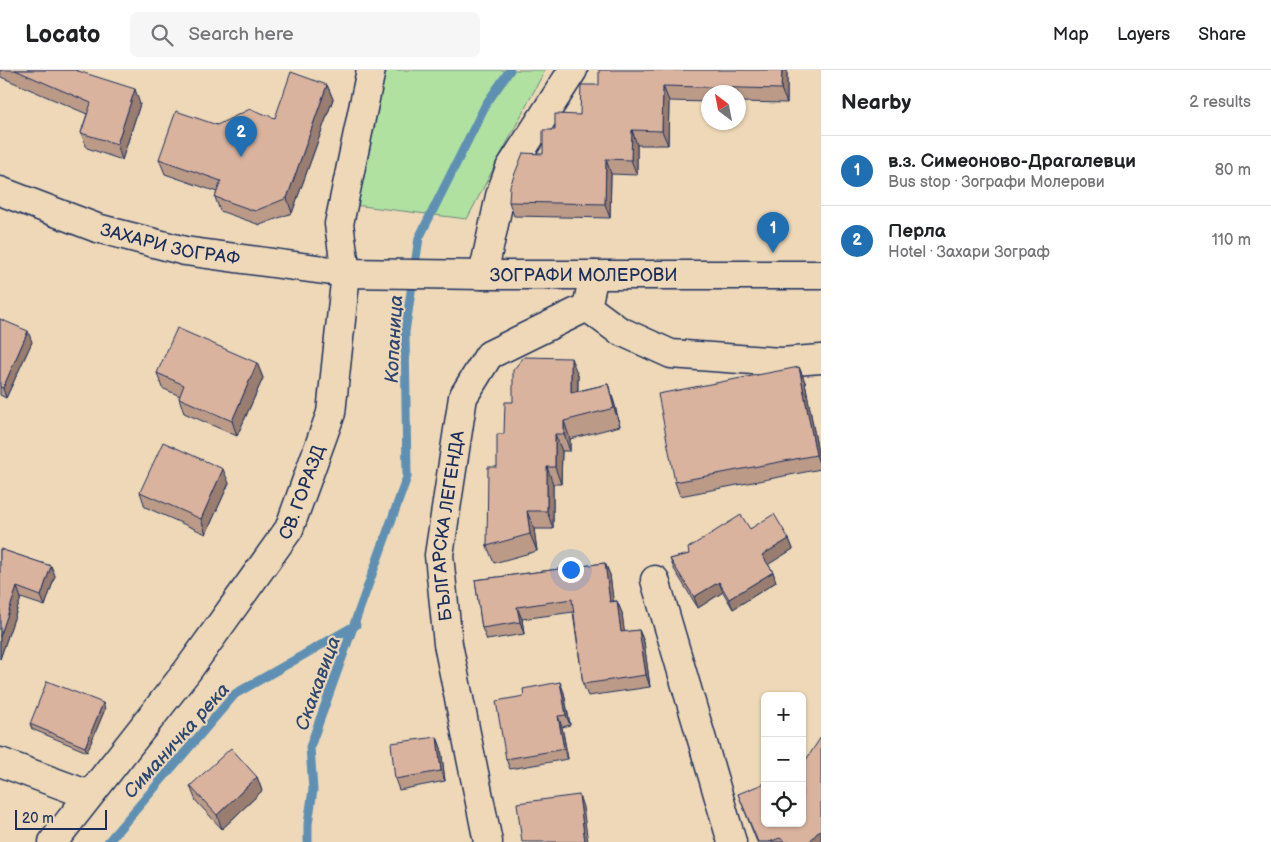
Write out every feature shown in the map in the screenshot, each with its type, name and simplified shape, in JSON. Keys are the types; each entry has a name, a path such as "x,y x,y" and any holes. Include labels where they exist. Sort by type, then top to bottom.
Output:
{"street":[{"name":"СВ. ГОРАЗД","path":"53,842 188,670 289,529 331,413 346,273 339,224 371,70"},
{"path":"483,275 500,196 510,168 573,70"},
{"name":"ЗАХАРИ ЗОГРАФ","path":"0,191 97,228 185,250 346,273"},
{"name":"ЗОГРАФИ МОЛЕРОВИ","path":"346,273 483,275 821,274"},
{"path":"594,275 587,307 618,330 671,354 781,362 821,359"},
{"name":"БЪЛГАРСКА ЛЕГЕНДА","path":"488,842 448,644 439,555 463,397 489,355 587,307"},
{"path":"655,580 732,842"},
{"path":"0,762 89,796"}],"green space":[{"path":"383,70 545,70 467,219 354,205"}],"building":[{"path":"15,70 75,70 135,89 117,144 81,133 91,103"},
{"path":"599,70 782,70 781,89 746,88 746,85 663,86 662,131 632,130 631,160 606,159 605,204 509,202 510,186 523,153 543,154 543,130 555,130 555,114 580,115 581,85 599,85"},
{"path":"291,72 327,85 287,198 255,211 215,197 221,181 159,159 176,111 217,125 250,109 275,118"},
{"path":"0,319 28,331 3,388 0,387"},
{"path":"177,328 257,363 232,421 179,398 184,385 157,373"},
{"path":"524,357 571,358 571,393 608,384 614,408 564,421 564,434 555,434 555,467 547,467 547,511 527,511 530,534 487,546 488,467 497,467 497,434 504,434 505,402 513,402 513,370"},
{"path":"799,367 816,455 675,482 658,394"},
{"path":"163,442 223,469 201,519 140,492"},
{"path":"774,514 789,539 762,555 773,572 729,599 719,582 694,597 670,559 689,554 688,548 741,515 750,529"},
{"path":"0,549 51,566 41,596 17,587 0,637"},
{"path":"605,563 610,602 617,601 621,632 639,630 646,675 583,684 572,599 517,607 520,622 482,628 475,580"},
{"path":"47,681 103,703 85,747 30,724"},
{"path":"560,682 566,715 558,716 564,749 506,759 496,701 524,696 523,689"},
{"path":"437,737 441,771 395,779 391,743"},
{"path":"821,737 821,829 809,842 785,842 780,838 769,842 758,842 738,794 761,785 761,827 806,827 806,760"},
{"path":"231,748 257,777 217,815 190,786"},
{"path":"579,795 585,842 522,842 517,803"}],"waterway":[{"name":"Копаница","path":"308,842 308,824 313,790 310,747 407,477 405,332 419,238 486,104 510,70"},
{"name":"Симаничка река","path":"108,842 235,694 356,625"}],"place":[{"name":"Перла","path":"241,157"},
{"name":"в.з. Симеоново-Драгалевци","path":"773,253"}],"water label":[{"name":"Скакавица","path":"317,683"}]}
